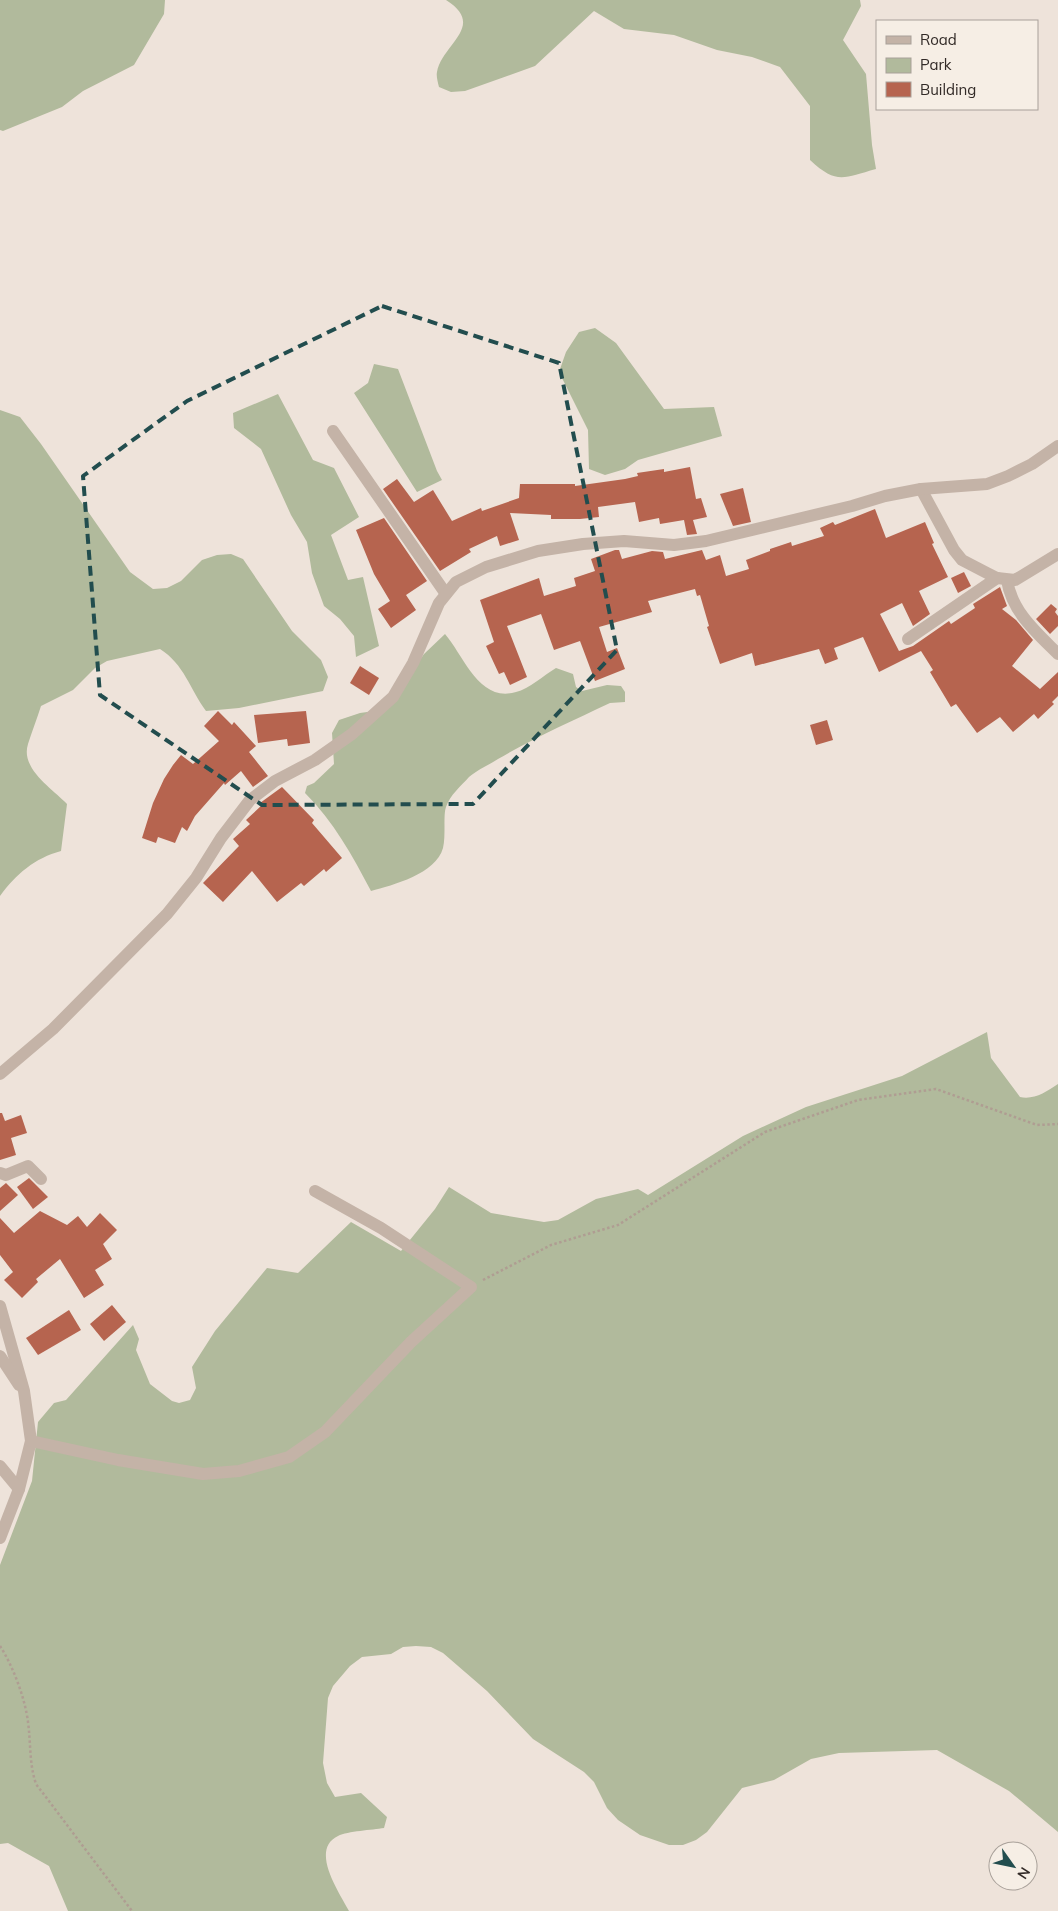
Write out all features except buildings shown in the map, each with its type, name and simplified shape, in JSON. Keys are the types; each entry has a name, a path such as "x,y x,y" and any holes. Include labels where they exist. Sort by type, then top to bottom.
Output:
{"street":[{"path":"334,431 446,594"},
{"path":"0,1074 52,1029 167,914 196,878 221,838 250,800 275,781 315,760 344,739 393,697 412,663 439,603 456,582 486,567 538,551 583,544 624,541 674,545 706,541 920,488 987,484 1032,464 1058,446"},
{"path":"920,488 954,550 962,560 1002,579 1015,580 1025,576 1058,554"},
{"path":"908,639 1002,579"},
{"path":"1002,579 1022,616 1058,654"},
{"path":"0,1173 6,1175 28,1166 41,1179"},
{"path":"31,1441 118,1460 203,1474 239,1471 289,1456 325,1432 412,1342 471,1287 381,1228 315,1191"},
{"path":"0,1306 24,1391 31,1441 19,1489 0,1538"},
{"path":"0,1356 24,1391"},
{"path":"0,1466 19,1489"}],"path":[{"path":"471,1287 551,1245 618,1225 766,1132 858,1100 936,1089 1037,1125 1058,1124"},
{"path":"0,1646 11,1663 28,1721 30,1768 36,1784 132,1911"}],"highlighted area":[{"path":"382,306 559,363 617,650 473,804 262,805 100,695 83,476 187,401"}],"green space":[{"path":"0,0 165,0 164,14 134,65 83,91 62,107 3,131 0,130"},
{"path":"446,0 860,0 861,6 843,40 866,74 876,169 848,177 841,177 827,173 810,160 810,106 780,67 752,57 717,50 674,35 624,29 594,11 535,66 465,91 451,92 439,87 437,72 446,53 459,35 463,18 458,9"},
{"path":"595,328 616,343 664,409 714,407 722,436 638,460 625,469 605,475 589,469 588,430 559,372 566,352 579,332"},
{"path":"374,364 398,369 442,480 417,492 354,393 368,383"},
{"path":"278,394 313,460 334,468 359,517 331,535 348,580 363,577 379,646 356,657 354,636 340,619 324,606 312,573 307,542 291,515 261,449 234,428 233,413"},
{"path":"0,410 20,417 130,572 153,589 167,588 181,581 202,560 217,555 231,554 243,559 292,631 321,660 328,677 323,691 239,708 206,711 181,669 160,649 107,661 95,668 73,690 41,706 28,744 27,753 33,770 67,804 61,851 43,858 27,868 19,874 0,896"},
{"path":"445,634 474,675 492,691 503,694 516,692 531,685 556,668 573,674 576,687 582,691 607,685 621,686 625,692 625,702 610,703 567,723 472,774 453,795 446,807 444,843 439,857 432,865 413,877 371,891 334,827 305,793 307,786 314,783 334,764 332,733 339,720 360,713 382,710 388,706 424,654"},
{"path":"987,1032 991,1058 1020,1097 1035,1096 1058,1084 1058,1832 1009,1791 937,1750 839,1753 811,1759 774,1780 742,1788 707,1832 696,1840 683,1845 669,1845 640,1835 618,1820 607,1808 594,1782 584,1772 533,1739 487,1691 443,1653 431,1647 416,1646 403,1647 391,1654 362,1657 350,1666 333,1686 328,1698 323,1763 327,1783 335,1797 361,1793 387,1817 384,1828 342,1834 330,1843 326,1851 329,1872 349,1911 68,1911 49,1866 8,1843 0,1844 0,1565 32,1481 38,1422 54,1403 66,1400 133,1325 139,1339 136,1350 150,1384 172,1401 179,1403 190,1400 196,1388 192,1367 215,1331 267,1268 298,1273 351,1222 401,1251 435,1209 449,1187 491,1213 544,1222 558,1220 596,1199 638,1189 648,1195 743,1136 806,1107 902,1076"}]}
